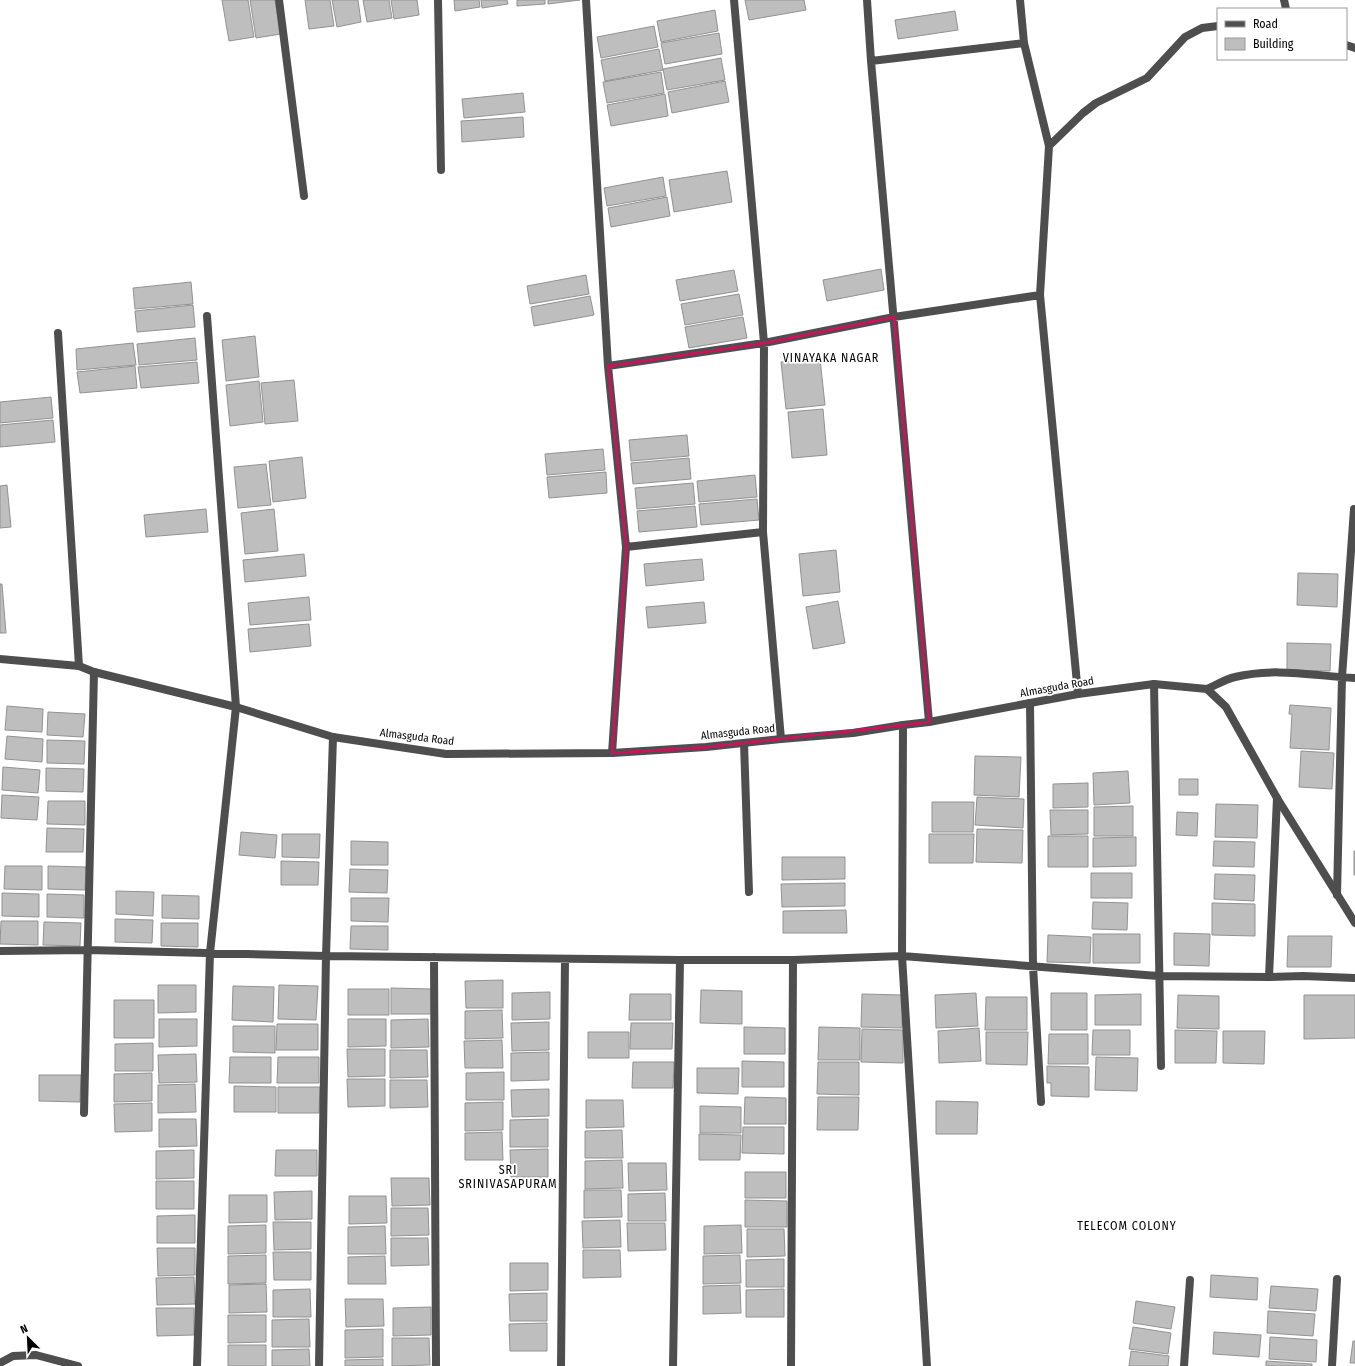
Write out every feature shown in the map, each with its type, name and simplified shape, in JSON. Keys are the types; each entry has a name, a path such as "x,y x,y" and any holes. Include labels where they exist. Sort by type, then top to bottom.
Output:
{"street":[{"path":"279,0 304,196"},
{"path":"438,0 441,170"},
{"path":"586,0 608,366 626,547 612,753"},
{"path":"734,0 764,343 764,532 781,739"},
{"path":"867,0 871,61 929,722"},
{"path":"1020,0 1024,43 1048,146 1040,295 1078,694"},
{"path":"1048,146 1067,130 1083,113 1096,103 1148,78 1185,37 1202,28 1217,26"},
{"path":"871,61 1024,43"},
{"path":"608,366 764,343 894,316 1040,295"},
{"path":"197,1366 210,953 236,707 207,316"},
{"path":"58,333 79,666"},
{"path":"1337,895 1342,677 1354,509"},
{"path":"626,547 764,532"},
{"name":"Almasguda Road","path":"0,659 79,666 94,672 236,707 260,716 333,737 446,754 612,753 706,748 781,739 853,733 929,722 1078,694 1154,684 1207,689"},
{"path":"84,1113 94,672"},
{"path":"1355,678 1290,672 1255,673 1234,677 1207,689 1226,707 1277,798 1355,923"},
{"path":"1154,684 1158,976 1161,1066"},
{"path":"1030,703 1033,966 1041,1102"},
{"path":"903,725 902,956 927,1366"},
{"path":"319,1366 326,956 333,737"},
{"path":"744,743 749,892"},
{"path":"1269,977 1277,798"},
{"path":"0,951 88,950 326,956 680,960 793,960 902,956 1158,976 1303,976 1355,978"},
{"path":"434,957 436,1366"},
{"path":"561,1366 565,959"},
{"path":"673,1366 680,960"},
{"path":"791,1366 793,960"},
{"path":"1332,1366 1337,1278"},
{"path":"1184,1366 1190,1280"},
{"path":"0,1363 13,1356 36,1355 78,1366"}],"highlighted area":[{"path":"894,317 929,722 706,747 612,753 626,547 608,366 764,343"}],"building":[{"path":"222,0 248,0 254,37 229,41"},
{"path":"250,0 275,0 281,34 256,38"},
{"path":"305,0 330,0 334,26 309,29"},
{"path":"332,0 358,0 361,22 337,27"},
{"path":"363,0 389,0 392,18 367,22"},
{"path":"391,0 417,0 419,15 394,19"},
{"path":"454,0 479,0 480,7 455,11"},
{"path":"481,0 507,0 508,4 482,8"},
{"path":"517,0 545,0 545,4 517,6"},
{"path":"548,0 580,0 548,4"},
{"path":"745,0 804,0 806,10 749,20"},
{"path":"715,10 718,31 661,42 657,21"},
{"path":"955,11 958,30 898,39 895,20"},
{"path":"654,26 658,47 601,58 597,37"},
{"path":"719,33 722,54 665,64 661,43"},
{"path":"659,49 663,70 605,81 601,60"},
{"path":"721,58 725,80 667,90 663,69"},
{"path":"661,72 664,93 607,103 603,82"},
{"path":"725,81 729,102 672,113 668,92"},
{"path":"523,93 525,112 464,118 462,99"},
{"path":"665,94 668,116 611,126 607,105"},
{"path":"523,117 524,137 462,142 461,121"},
{"path":"727,171 732,202 674,212 669,180"},
{"path":"663,177 666,196 607,206 604,188"},
{"path":"667,197 670,216 611,227 608,208"},
{"path":"881,269 884,290 827,301 823,280"},
{"path":"734,270 738,291 680,301 676,280"},
{"path":"586,275 589,294 530,304 527,286"},
{"path":"191,282 193,304 135,309 133,288"},
{"path":"739,294 743,315 685,325 681,304"},
{"path":"590,296 594,315 534,326 531,307"},
{"path":"193,305 195,327 137,332 135,311"},
{"path":"743,317 747,338 689,348 685,327"},
{"path":"255,336 259,377 226,381 222,340"},
{"path":"195,338 197,360 139,365 137,344"},
{"path":"133,343 136,365 77,370 76,349"},
{"path":"820,359 825,405 786,409 781,362"},
{"path":"197,362 199,383 141,388 138,367"},
{"path":"135,366 137,388 80,393 77,372"},
{"path":"294,380 298,421 265,424 261,383"},
{"path":"259,381 263,422 230,426 226,385"},
{"path":"51,397 53,418 0,423 0,402"},
{"path":"823,409 827,455 792,458 788,412"},
{"path":"53,420 55,442 0,447 0,425"},
{"path":"687,435 689,456 631,461 629,440"},
{"path":"603,449 605,470 547,475 545,454"},
{"path":"302,457 306,498 273,502 269,461"},
{"path":"689,458 691,479 633,484 631,463"},
{"path":"266,464 271,505 238,508 234,467"},
{"path":"606,472 607,493 549,498 547,477"},
{"path":"755,475 757,497 699,502 697,481"},
{"path":"693,483 695,504 637,509 635,488"},
{"path":"7,485 11,527 0,528 0,486"},
{"path":"757,499 759,520 701,525 699,504"},
{"path":"695,506 697,527 639,532 637,511"},
{"path":"206,509 208,532 146,537 144,515"},
{"path":"274,509 278,551 245,554 241,513"},
{"path":"836,550 840,592 803,596 799,554"},
{"path":"304,554 306,576 245,582 243,560"},
{"path":"702,559 704,580 646,586 644,564"},
{"path":"1298,573 1338,574 1337,607 1297,605"},
{"path":"0,584 2,584 6,633 0,633"},
{"path":"309,597 311,620 250,625 248,603"},
{"path":"838,601 845,643 813,649 806,607"},
{"path":"704,602 706,623 648,628 646,607"},
{"path":"309,624 311,646 250,652 248,629"},
{"path":"1287,643 1331,644 1330,671 1287,670"},
{"path":"1290,705 1331,708 1329,750 1290,748 1292,714 1289,714"},
{"path":"7,706 43,709 42,732 5,730"},
{"path":"48,712 85,714 83,737 47,735"},
{"path":"7,736 43,739 42,762 5,759"},
{"path":"47,740 85,741 84,764 47,763"},
{"path":"1301,751 1334,753 1332,789 1299,787"},
{"path":"975,756 1021,757 1019,797 974,795"},
{"path":"3,767 40,770 38,793 2,790"},
{"path":"46,768 84,769 83,792 46,791"},
{"path":"1128,771 1130,803 1094,805 1093,773"},
{"path":"1179,779 1198,779 1198,795 1179,795"},
{"path":"1088,783 1088,807 1053,808 1053,784"},
{"path":"2,795 39,797 37,820 1,818"},
{"path":"977,797 1024,799 1023,828 975,825"},
{"path":"48,801 85,801 85,825 47,824"},
{"path":"932,802 974,802 973,832 932,832"},
{"path":"1216,804 1258,805 1257,838 1215,837"},
{"path":"1133,806 1133,836 1094,836 1094,807"},
{"path":"1050,810 1088,810 1088,834 1051,835"},
{"path":"1177,812 1198,813 1197,836 1176,835"},
{"path":"47,828 84,829 83,852 46,852"},
{"path":"977,829 1023,830 1022,863 976,862"},
{"path":"241,832 277,835 275,858 239,855"},
{"path":"282,834 320,834 319,858 282,857"},
{"path":"929,834 974,834 973,863 929,863"},
{"path":"1048,836 1088,836 1088,867 1048,867"},
{"path":"1136,837 1136,866 1093,867 1093,838"},
{"path":"351,841 388,842 388,865 351,865"},
{"path":"1214,841 1255,842 1254,867 1213,866"},
{"path":"1355,851 1355,875 1354,875"},
{"path":"782,857 845,857 845,879 782,880"},
{"path":"281,861 319,862 318,885 281,885"},
{"path":"5,866 42,866 42,890 4,889"},
{"path":"48,866 86,867 85,890 48,889"},
{"path":"350,869 388,870 387,893 349,892"},
{"path":"1091,873 1132,873 1132,898 1091,898"},
{"path":"1215,874 1255,875 1254,901 1214,899"},
{"path":"845,883 845,906 782,907 781,884"},
{"path":"116,891 154,892 153,916 116,914"},
{"path":"2,893 39,894 39,917 2,916"},
{"path":"47,894 84,895 84,918 47,917"},
{"path":"162,895 199,896 199,919 162,918"},
{"path":"351,898 389,898 388,922 351,921"},
{"path":"1093,902 1128,903 1127,930 1092,929"},
{"path":"1212,903 1255,904 1255,936 1212,935"},
{"path":"846,910 847,933 783,933 783,911"},
{"path":"115,919 153,920 152,943 115,942"},
{"path":"1,921 38,921 38,945 0,944"},
{"path":"44,922 81,923 80,946 43,945"},
{"path":"161,923 198,923 198,947 161,946"},
{"path":"351,926 388,926 388,950 350,949"},
{"path":"1174,933 1210,934 1209,966 1174,965"},
{"path":"1093,934 1140,934 1140,963 1093,963"},
{"path":"1048,935 1091,937 1090,963 1047,962"},
{"path":"1288,936 1332,936 1331,967 1287,967"},
{"path":"503,980 503,1008 466,1008 465,981"},
{"path":"158,985 196,985 196,1012 158,1013"},
{"path":"279,985 318,986 316,1020 278,1019"},
{"path":"233,986 274,987 273,1022 232,1020"},
{"path":"391,988 432,989 432,1014 391,1014"},
{"path":"348,989 389,989 389,1015 348,1015"},
{"path":"701,990 742,991 742,1024 700,1023"},
{"path":"550,992 550,1019 512,1020 512,993"},
{"path":"976,993 978,1026 936,1028 935,995"},
{"path":"1051,993 1087,993 1087,1030 1051,1030"},
{"path":"630,994 671,994 671,1020 629,1020"},
{"path":"862,994 903,995 902,1028 861,1027"},
{"path":"1141,994 1141,1025 1095,1025 1095,995"},
{"path":"1178,995 1219,996 1219,1029 1177,1028"},
{"path":"1304,995 1355,995 1355,1038 1304,1039"},
{"path":"986,997 1027,997 1027,1030 985,1030"},
{"path":"114,1000 154,1000 154,1038 114,1038"},
{"path":"502,1010 503,1038 465,1039 465,1011"},
{"path":"159,1019 197,1019 197,1046 159,1047"},
{"path":"348,1019 386,1019 386,1046 348,1047"},
{"path":"428,1019 429,1047 391,1048 391,1020"},
{"path":"549,1022 549,1050 512,1051 511,1023"},
{"path":"631,1023 673,1023 672,1049 630,1049"},
{"path":"277,1024 318,1024 318,1050 276,1050"},
{"path":"233,1026 275,1026 275,1053 233,1052"},
{"path":"744,1027 785,1028 785,1054 744,1054"},
{"path":"819,1027 860,1028 860,1060 818,1060"},
{"path":"979,1028 981,1061 939,1063 938,1031"},
{"path":"862,1029 903,1030 903,1063 861,1062"},
{"path":"1093,1030 1130,1030 1130,1055 1092,1055"},
{"path":"1175,1030 1217,1031 1216,1063 1175,1063"},
{"path":"1223,1031 1265,1031 1264,1064 1223,1063"},
{"path":"588,1032 629,1032 629,1058 588,1058"},
{"path":"986,1032 1028,1032 1027,1065 986,1064"},
{"path":"1049,1034 1088,1034 1088,1064 1048,1064"},
{"path":"502,1040 503,1068 465,1068 464,1041"},
{"path":"153,1043 153,1071 115,1071 115,1044"},
{"path":"347,1049 385,1049 385,1076 348,1077"},
{"path":"390,1050 427,1050 428,1077 390,1078"},
{"path":"549,1052 549,1080 511,1081 511,1053"},
{"path":"196,1054 197,1082 159,1083 158,1055"},
{"path":"230,1057 271,1057 271,1083 229,1083"},
{"path":"278,1057 319,1057 319,1083 277,1083"},
{"path":"1096,1057 1138,1058 1137,1091 1095,1090"},
{"path":"742,1061 784,1062 784,1087 742,1087"},
{"path":"633,1062 674,1062 673,1088 632,1088"},
{"path":"818,1062 859,1062 859,1095 817,1094"},
{"path":"1047,1066 1089,1067 1089,1097 1051,1096 1051,1083 1047,1083"},
{"path":"697,1068 739,1068 738,1094 697,1093"},
{"path":"504,1072 504,1100 466,1100 466,1073"},
{"path":"152,1073 152,1101 114,1102 114,1074"},
{"path":"39,1075 81,1075 80,1102 39,1101"},
{"path":"347,1079 385,1079 385,1106 348,1107"},
{"path":"390,1080 427,1080 428,1107 390,1108"},
{"path":"195,1084 196,1112 158,1113 158,1085"},
{"path":"234,1086 276,1087 276,1112 234,1112"},
{"path":"278,1087 320,1087 319,1113 278,1113"},
{"path":"549,1089 549,1116 512,1117 511,1090"},
{"path":"745,1097 786,1098 786,1124 744,1124"},
{"path":"818,1097 859,1097 858,1130 817,1130"},
{"path":"586,1100 623,1100 624,1127 586,1128"},
{"path":"936,1101 978,1102 977,1134 936,1134"},
{"path":"503,1102 503,1130 465,1131 465,1103"},
{"path":"152,1103 152,1131 115,1132 114,1104"},
{"path":"700,1106 741,1107 741,1133 700,1133"},
{"path":"159,1119 196,1119 197,1146 159,1147"},
{"path":"548,1119 548,1147 510,1147 510,1120"},
{"path":"743,1127 784,1127 784,1154 742,1153"},
{"path":"622,1130 623,1158 585,1158 585,1131"},
{"path":"502,1132 503,1160 465,1160 465,1133"},
{"path":"699,1134 741,1135 740,1160 699,1160"},
{"path":"548,1149 548,1177 511,1177 510,1150"},
{"path":"194,1150 194,1178 156,1179 156,1151"},
{"path":"276,1150 317,1150 317,1176 275,1176"},
{"path":"622,1160 623,1188 585,1189 585,1161"},
{"path":"628,1163 666,1163 667,1190 629,1191"},
{"path":"745,1172 786,1172 786,1198 745,1198"},
{"path":"391,1178 429,1178 430,1205 392,1206"},
{"path":"156,1181 194,1181 194,1209 156,1209"},
{"path":"584,1190 621,1190 622,1217 584,1218"},
{"path":"312,1191 312,1219 275,1220 274,1192"},
{"path":"665,1193 666,1221 628,1221 628,1194"},
{"path":"229,1195 267,1195 267,1222 229,1223"},
{"path":"349,1196 386,1196 387,1223 349,1224"},
{"path":"745,1200 787,1201 787,1227 745,1227"},
{"path":"391,1208 428,1208 429,1235 391,1236"},
{"path":"195,1215 195,1243 157,1243 157,1216"},
{"path":"620,1220 621,1247 583,1248 582,1221"},
{"path":"273,1222 311,1222 311,1249 274,1250"},
{"path":"627,1223 665,1223 666,1250 628,1251"},
{"path":"266,1225 266,1253 228,1254 228,1226"},
{"path":"741,1225 742,1253 704,1254 704,1226"},
{"path":"385,1226 386,1254 348,1254 348,1227"},
{"path":"747,1229 784,1229 785,1256 747,1257"},
{"path":"391,1238 428,1238 429,1265 391,1266"},
{"path":"157,1248 195,1248 195,1275 158,1276"},
{"path":"583,1250 620,1250 621,1277 583,1278"},
{"path":"273,1252 311,1252 311,1280 274,1280"},
{"path":"266,1255 266,1283 228,1284 228,1256"},
{"path":"740,1255 741,1283 703,1284 703,1256"},
{"path":"385,1256 386,1284 348,1284 348,1257"},
{"path":"784,1259 784,1287 746,1287 746,1260"},
{"path":"510,1263 548,1263 548,1290 510,1291"},
{"path":"1211,1275 1258,1278 1257,1300 1210,1297"},
{"path":"194,1277 195,1304 157,1305 156,1278"},
{"path":"266,1284 267,1312 229,1313 229,1285"},
{"path":"740,1285 741,1313 703,1314 703,1286"},
{"path":"1271,1286 1318,1289 1316,1311 1269,1308"},
{"path":"310,1289 311,1317 273,1317 273,1290"},
{"path":"784,1289 784,1317 746,1317 746,1290"},
{"path":"547,1293 547,1321 510,1321 509,1294"},
{"path":"345,1299 383,1299 384,1326 346,1327"},
{"path":"1136,1301 1175,1307 1171,1329 1133,1323"},
{"path":"431,1307 431,1335 393,1336 393,1308"},
{"path":"156,1308 194,1308 194,1335 157,1336"},
{"path":"1268,1311 1315,1314 1313,1336 1267,1333"},
{"path":"228,1315 266,1315 266,1342 228,1343"},
{"path":"309,1319 310,1347 272,1347 272,1320"},
{"path":"547,1323 547,1351 510,1351 509,1324"},
{"path":"1133,1327 1171,1333 1168,1354 1129,1349"},
{"path":"383,1329 383,1357 345,1358 345,1330"},
{"path":"1214,1332 1261,1335 1259,1357 1213,1354"},
{"path":"1270,1337 1317,1340 1316,1362 1269,1359"},
{"path":"392,1338 429,1338 430,1365 392,1366"},
{"path":"1353,1341 1355,1341 1355,1363 1350,1363"},
{"path":"228,1345 266,1345 266,1366 228,1366"},
{"path":"309,1349 310,1366 272,1366 272,1350"},
{"path":"1131,1351 1169,1356 1168,1366 1129,1366"},
{"path":"383,1359 383,1366 345,1366 345,1360"},
{"path":"1266,1361 1312,1364 1312,1366 1266,1366"}],"district":[{"name":"VINAYAKA NAGAR","path":"831,358"},
{"name":"SRI SRINIVASAPURAM","path":"508,1177"},
{"name":"TELECOM COLONY","path":"1127,1226"}]}
